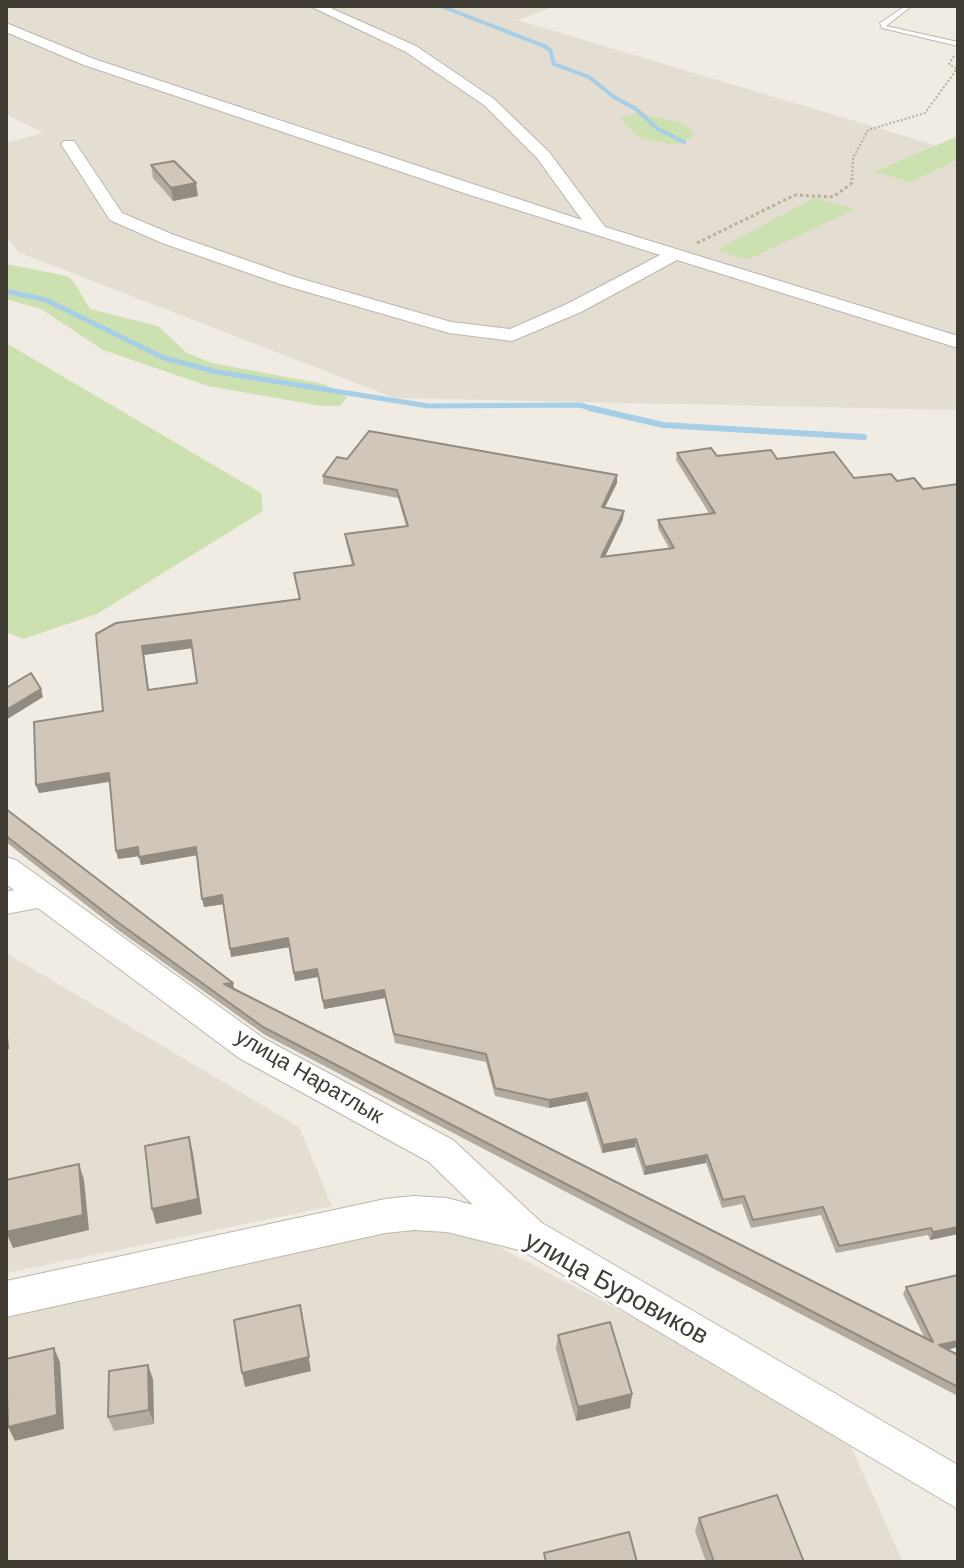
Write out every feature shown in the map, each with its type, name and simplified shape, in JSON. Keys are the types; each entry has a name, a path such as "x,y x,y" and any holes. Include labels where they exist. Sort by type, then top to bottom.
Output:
{"street":[{"path":"316,6 411,49 489,102 543,155 598,229"},
{"path":"6,27 89,62 473,191 958,342"},
{"path":"69,144 116,216 168,239 289,281 449,327 512,335 574,308 677,253"},
{"name":"улица Наратлык","path":"6,868 251,1048 441,1151 531,1236"},
{"path":"6,903 43,896"},
{"name":"улица Буровиков","path":"6,1299 385,1216 414,1213 447,1215 531,1236 958,1488"}],"lane":[{"path":"906,8 882,24 884,27 958,44"}],"path":[{"path":"677,253 795,195 833,197 852,183 853,158 868,130 925,113 958,69 949,64 958,51"}],"shaded area":[{"path":"6,6 556,6 517,20 958,152 958,410 395,398 18,252 6,236 6,143 43,133 6,114"},
{"path":"6,953 299,1127 332,1206 6,1273"},
{"path":"436,1214 842,1427 903,1562 6,1562 6,1307"}],"green space":[{"path":"637,113 681,123 693,132 692,137 676,145 639,138 620,119"},
{"path":"958,136 958,159 910,182 874,172"},
{"path":"814,198 855,209 747,260 717,250"},
{"path":"6,264 67,276 90,309 158,326 187,353 212,363 324,384 347,397 340,406 322,406 208,386 103,350 41,309 6,299"},
{"path":"6,343 261,493 263,511 97,614 23,639 6,632"}],"building":[{"path":"174,161 196,183 171,188 151,165"},
{"path":"369,431 617,475 602,507 624,511 601,557 674,548 658,520 715,513 677,453 711,448 717,456 771,450 777,459 834,452 854,478 891,474 897,481 914,478 923,489 958,484 958,1227 933,1232 931,1228 839,1246 823,1207 753,1220 744,1196 723,1200 707,1155 645,1167 636,1139 603,1145 587,1093 549,1100 495,1088 486,1054 394,1034 384,990 323,1001 317,969 294,973 288,938 230,949 222,895 202,899 196,847 139,857 138,847 116,851 109,773 36,785 34,722 103,711 96,634 116,623 300,599 294,573 354,565 345,534 408,526 397,490 323,476 337,457 347,459","holes":["191,640 197,683 148,690 142,646"]},
{"path":"31,673 41,689 6,710 6,688"},
{"path":"6,809 233,983 224,984 933,1342 906,1287 958,1275 958,1341 939,1345 958,1355 958,1387 263,1027 116,921 6,836"},
{"path":"189,1137 198,1199 152,1209 145,1146"},
{"path":"79,1164 83,1215 6,1232 6,1180"},
{"path":"300,1305 309,1357 242,1373 234,1320"},
{"path":"610,1322 632,1394 578,1407 558,1335"},
{"path":"54,1348 57,1415 8,1427 6,1359"},
{"path":"148,1365 149,1410 108,1417 109,1371"},
{"path":"777,1495 804,1562 714,1562 699,1518"},
{"path":"629,1532 637,1562 546,1562 544,1553"}],"waterway":[{"path":"441,6 544,46 550,50 554,64 589,77 614,97 636,109 658,129 684,142"},
{"path":"6,291 46,300 164,358 217,372 428,406 580,405 596,410"},
{"path":"590,408 663,425 864,437"}]}
